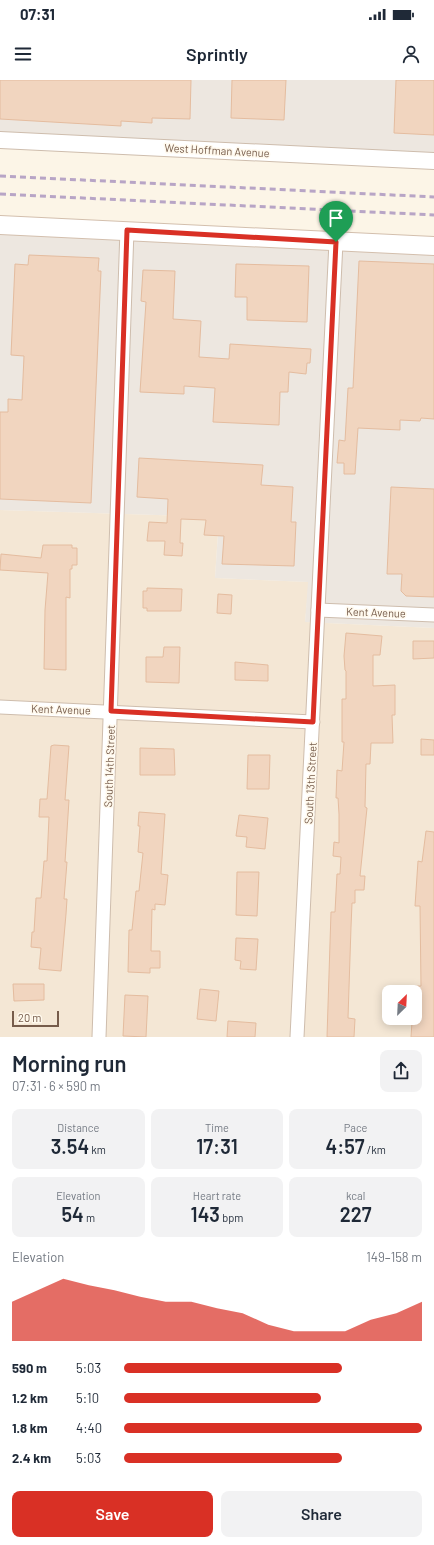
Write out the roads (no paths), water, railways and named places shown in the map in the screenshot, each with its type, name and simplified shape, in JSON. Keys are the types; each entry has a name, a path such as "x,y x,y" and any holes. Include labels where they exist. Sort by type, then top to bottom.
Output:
{"main road":[{"path":"0,224 434,246"}],"street":[{"name":"West Hoffman Avenue","path":"0,140 434,161"},
{"name":"South 14th Street","path":"99,1037 127,230"},
{"name":"South 13th Street","path":"297,1037 336,242"},
{"name":"Kent Avenue","path":"318,610 434,615"},
{"name":"Kent Avenue","path":"0,707 111,711 313,722"}],"railway":[{"path":"0,176 434,197"},
{"path":"0,194 434,215"}]}
